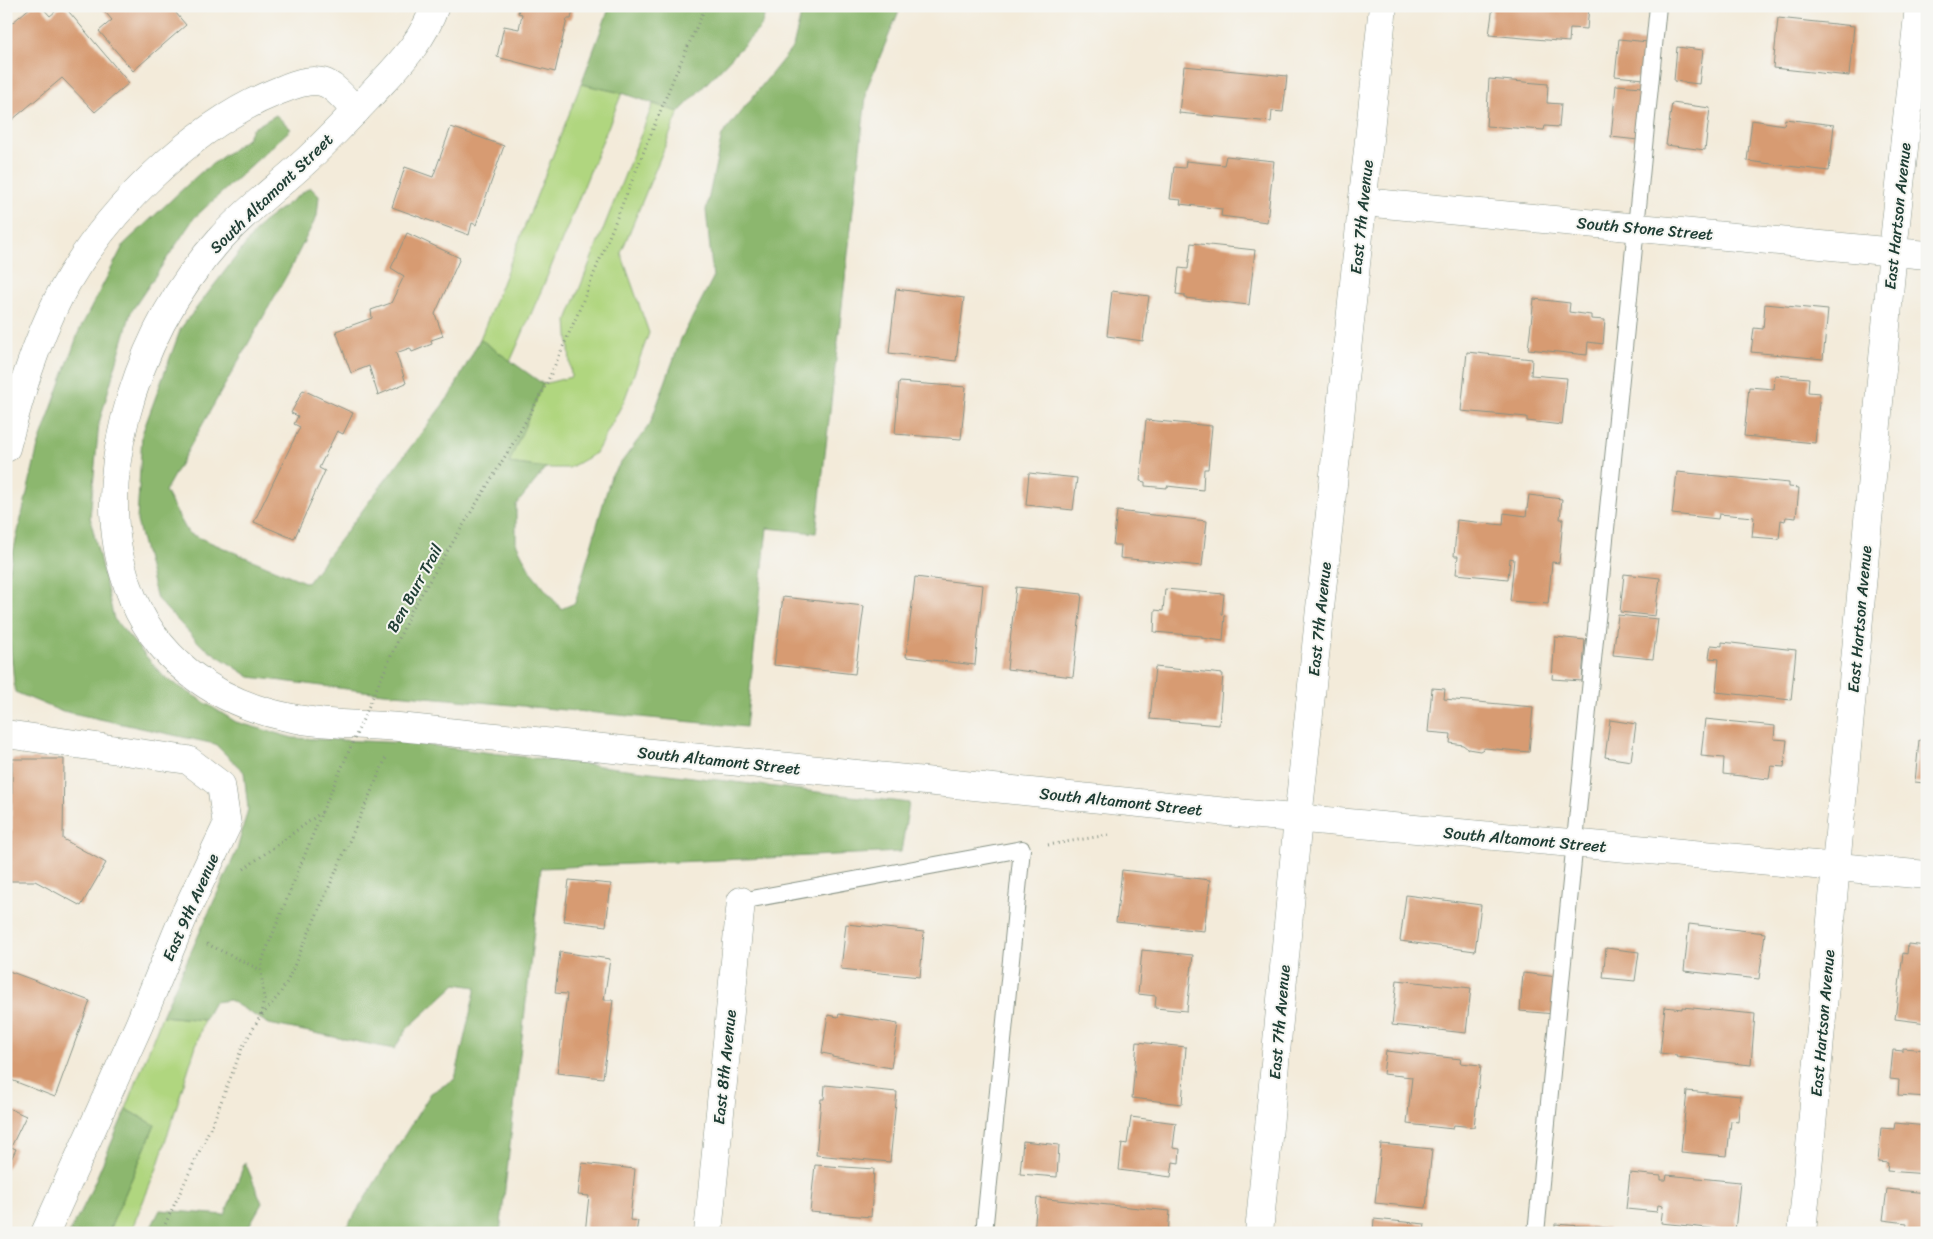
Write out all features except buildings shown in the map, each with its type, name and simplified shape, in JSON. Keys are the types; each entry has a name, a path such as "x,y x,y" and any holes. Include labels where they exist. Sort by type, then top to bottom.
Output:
{"street":[{"name":"South Altamont Street","path":"435,6 421,38 356,111 308,159 222,237 201,261 177,295 156,331 130,398 114,479 113,513 115,540 122,569 131,597 158,644 175,662 204,684 230,699 257,710 319,722 399,726 1298,819 1927,875"},
{"name":"East 7th Avenue","path":"1259,1233 1298,819 1384,6"},
{"name":"East Hartson Avenue","path":"1802,1233 1893,252 1919,6"},
{"path":"6,448 22,386 41,334 61,293 85,254 114,215 143,185 211,128 242,108 289,86 313,81 322,82 328,85 356,111"},
{"name":"South Stone Street","path":"1363,202 1927,255"},
{"name":"East 9th Avenue","path":"6,734 188,760 221,785 227,825 178,930 139,1025 45,1233"},
{"name":"East 8th Avenue","path":"708,1233 741,901"}],"lane":[{"path":"1536,1233 1634,227 1658,6"},
{"path":"741,901 1022,849 984,1233"}],"path":[{"name":"Ben Burr Trail","path":"261,970 265,952 322,812 412,611 546,385 578,313 675,75 706,6"},
{"path":"161,1233 214,1120 242,1048 260,1017 279,995 287,982 399,726"},
{"path":"238,873 322,812"},
{"path":"178,930 261,970 264,1000 260,1017"}],"green space":[{"path":"610,6 767,6 761,27 679,112 622,93 581,84"},
{"path":"803,6 901,6 867,88 816,533 767,528 746,727 363,691 250,677 201,645 157,599 137,521 142,434 181,328 262,223 310,187 319,196 317,216 288,273 165,491 188,533 307,583 451,394 480,339 543,384 509,463 546,468 516,505 516,543 531,572 561,609 575,603 611,476 650,424 681,339 713,278 706,210 722,135 793,47"},
{"path":"581,84 622,93 510,362 480,339"},
{"path":"653,104 679,112 621,253 649,333 624,401 596,453 569,468 546,468 508,463 543,384 571,377 567,320"},
{"path":"276,115 291,129 194,218 131,312 99,423 90,517 114,619 164,677 236,722 293,738 409,743 909,803 901,852 541,868 500,1233 343,1233 431,1093 455,1079 476,987 456,984 407,1029 394,1049 269,1024 229,1000 214,1002 204,1020 162,1016 237,850 248,809 244,772 215,744 58,710 15,692 6,603 6,583 38,446 79,331 124,244 200,173 247,139 252,129"},
{"path":"162,1016 204,1020 157,1168 130,1233 108,1233 155,1125 126,1109"},
{"path":"126,1109 155,1125 108,1233 69,1233 86,1202"},
{"path":"245,1162 262,1203 245,1233 148,1233 160,1210 225,1215"}]}
